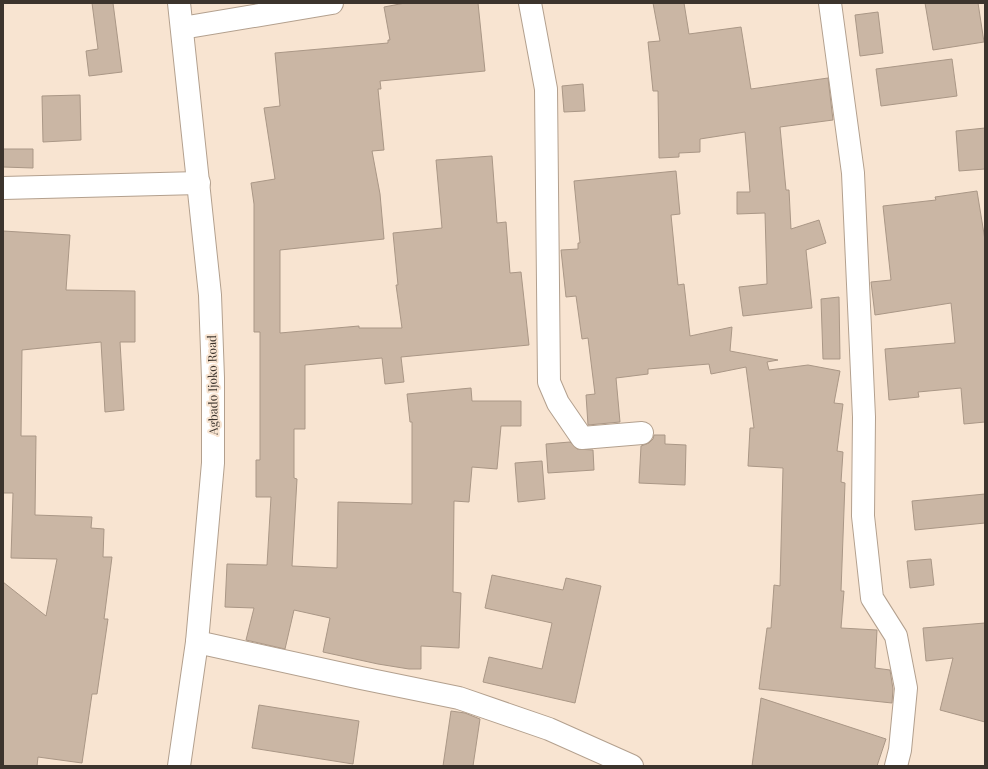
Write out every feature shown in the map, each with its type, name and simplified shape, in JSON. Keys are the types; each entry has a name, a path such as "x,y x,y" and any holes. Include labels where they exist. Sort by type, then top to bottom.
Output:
{"street":[{"name":"Agbado Ijoko Road","path":"179,3 210,294 213,378 213,463 197,642 179,766"},
{"path":"182,28 332,3"},
{"path":"530,3 546,89 549,382 558,403 582,438 642,433"},
{"path":"830,3 853,173 864,417 863,516 872,598 896,636 906,688 900,750 896,766"},
{"path":"3,188 199,183"},
{"path":"197,642 459,698 549,729 632,766"}],"building":[{"path":"92,3 113,3 122,72 89,76 86,51 98,49"},
{"path":"405,3 478,3 485,71 380,81 381,89 378,89 384,150 372,151 380,194 384,239 280,250 280,333 359,326 359,328 402,328 396,285 398,285 393,233 442,228 436,160 492,156 497,223 506,222 510,273 521,272 529,345 401,357 404,382 385,384 382,358 305,365 305,429 294,429 294,478 297,479 292,566 337,568 338,502 412,504 412,422 410,422 407,394 471,388 472,401 521,401 521,426 501,426 497,469 472,467 469,502 454,501 453,592 461,593 459,648 421,646 421,669 409,669 378,664 323,652 330,618 294,610 285,649 246,640 254,608 225,607 227,564 267,565 271,497 256,497 256,460 260,460 260,332 254,332 254,204 251,183 275,179 264,108 280,106 275,53 388,43 388,40 390,40 384,7"},
{"path":"653,3 684,3 689,34 741,27 751,89 828,78 833,120 780,127 786,190 789,190 791,229 819,220 826,243 806,250 812,308 743,316 739,287 767,284 765,213 737,214 737,192 750,192 745,132 700,139 700,152 679,153 679,157 659,158 658,91 653,91 648,42 660,41"},
{"path":"925,3 978,3 984,42 933,50"},
{"path":"878,12 883,53 860,56 855,15"},
{"path":"952,59 957,96 881,106 876,69"},
{"path":"583,84 585,111 564,112 562,86"},
{"path":"80,95 81,140 43,142 42,96"},
{"path":"985,128 985,169 959,171 956,131"},
{"path":"3,149 33,149 33,168 3,167"},
{"path":"676,171 680,214 671,215 678,285 684,284 690,336 732,327 730,351 778,360 767,362 769,370 808,365 840,371 834,403 843,404 837,451 843,452 841,482 845,483 841,591 844,591 841,628 877,630 875,668 890,670 893,689 892,703 759,689 767,628 771,628 774,585 780,586 783,468 748,466 750,428 754,428 746,367 711,374 709,364 648,369 648,374 616,378 620,422 588,425 586,395 595,394 588,338 582,339 576,296 566,297 561,250 578,249 578,243 580,243 574,181"},
{"path":"977,191 985,240 985,422 964,424 961,388 918,392 919,397 889,400 885,349 955,343 951,303 875,315 871,282 891,280 883,206 936,200 935,197"},
{"path":"3,231 70,235 66,290 135,291 135,342 120,342 124,410 105,412 101,342 22,350 21,436 36,436 35,515 92,517 91,528 104,529 103,557 112,557 104,619 108,619 97,694 92,694 82,763 38,757 37,766 3,766 3,582 46,616 57,559 11,558 13,493 3,493"},
{"path":"839,297 840,359 823,359 821,299"},
{"path":"654,435 665,435 665,444 686,445 685,485 639,483 641,446 649,443 653,439"},
{"path":"570,442 577,449 593,450 594,470 548,473 546,444"},
{"path":"542,461 545,499 518,502 515,463"},
{"path":"985,494 985,523 915,530 912,501"},
{"path":"931,559 934,585 910,588 907,561"},
{"path":"492,575 563,590 566,578 601,586 575,703 483,682 489,657 542,669 552,623 485,608"},
{"path":"985,623 985,722 940,710 953,658 926,661 923,628"},
{"path":"761,698 886,739 877,766 752,766"},
{"path":"259,705 359,721 353,764 252,748"},
{"path":"451,711 465,713 480,719 473,766 443,766"}]}
